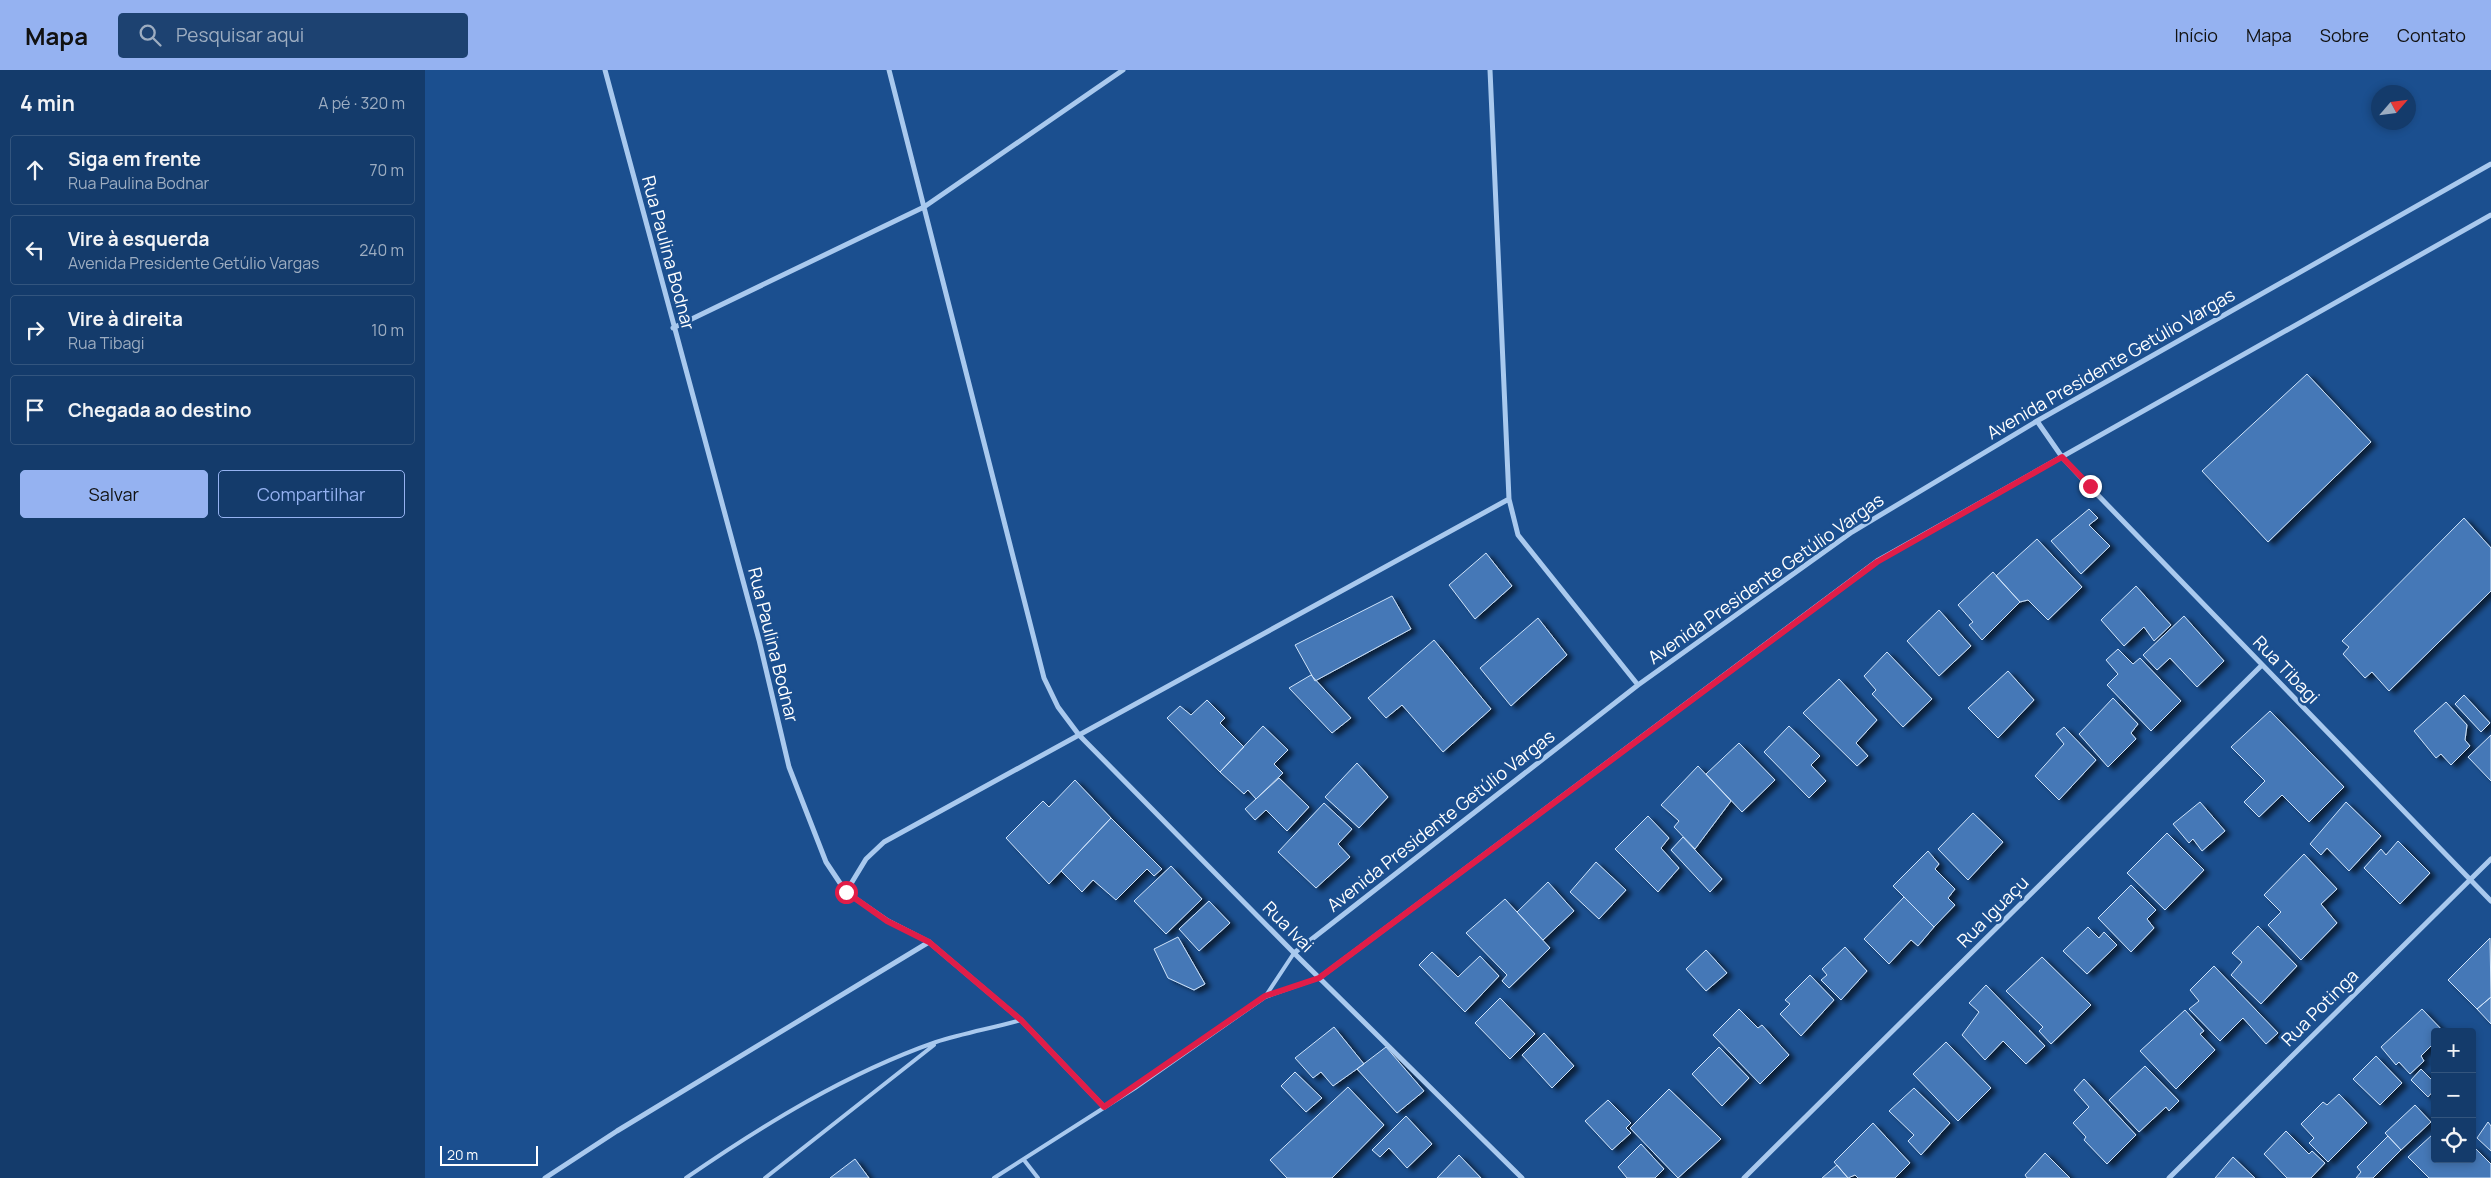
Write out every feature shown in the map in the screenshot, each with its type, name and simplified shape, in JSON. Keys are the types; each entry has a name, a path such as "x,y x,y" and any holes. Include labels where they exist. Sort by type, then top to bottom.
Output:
{"street":[{"name":"Rua Paulina Bodnar","path":"605,70 673,328 759,640 789,767 826,862 846,892 887,921 929,942 1021,1020 1104,1107"},
{"name":"Rua Ivai","path":"889,70 1044,678 1058,707 1079,735 1294,953 1522,1178"},
{"path":"673,328 924,207 1123,70"},
{"path":"1490,70 1509,499 1518,535 1638,685"},
{"name":"Avenida Presidente Getúlio Vargas","path":"1294,953 1638,685 1852,532 2037,421 2491,164"},
{"name":"Avenida Presidente Getúlio Vargas","path":"1319,978 1877,562 2491,215"},
{"name":"Rua Tibagi","path":"2037,421 2062,457 2491,901"},
{"path":"846,892 866,859 884,842 1509,499"},
{"name":"Rua Iguaçu","path":"1744,1178 2262,665"},
{"name":"Rua Potinga","path":"2169,1178 2491,859"},
{"path":"545,1178 929,942"}],"lane":[{"name":"Avenida Presidente Getúlio Vargas","path":"1265,996 1294,953"},
{"name":"Avenida Presidente Getúlio Vargas","path":"995,1178 1104,1107 1265,996 1319,978"},
{"path":"685,1178 751,1133 864,1073 937,1042 1021,1020"},
{"path":"765,1178 937,1042"},
{"path":"1024,1160 1038,1178"}],"building":[{"path":"2307,374 2371,442 2268,542 2202,471"},
{"path":"2089,509 2098,518 2089,525 2110,546 2081,574 2051,541"},
{"path":"2464,518 2491,548 2491,591 2389,691 2372,672 2365,678 2343,654 2349,647 2342,641"},
{"path":"2037,539 2082,587 2048,620 2028,600 2020,602 1996,576"},
{"path":"1486,553 1512,586 1475,619 1449,585"},
{"path":"1993,572 2020,602 1982,640 1969,625 1973,622 1958,605"},
{"path":"2136,586 2171,625 2154,641 2144,627 2124,646 2101,620"},
{"path":"1392,596 1411,629 1315,681 1295,645"},
{"path":"1939,610 1971,646 1939,676 1907,641"},
{"path":"2184,616 2224,661 2197,687 2170,658 2157,670 2143,655"},
{"path":"1538,618 1567,655 1511,706 1480,668"},
{"path":"1434,640 1491,709 1443,752 1402,705 1386,718 1368,698"},
{"path":"2118,649 2133,664 2140,658 2181,701 2151,731 2107,685 2118,674 2106,660"},
{"path":"1887,652 1932,699 1903,727 1872,694 1876,690 1864,676"},
{"path":"2008,671 2034,700 1998,738 1968,708"},
{"path":"1311,675 1351,718 1332,733 1289,688"},
{"path":"1839,679 1877,720 1856,743 1868,756 1857,766 1803,713"},
{"path":"2464,695 2490,723 2481,732 2455,704"},
{"path":"2113,698 2138,724 2131,733 2136,739 2108,767 2079,734"},
{"path":"1207,700 1225,718 1220,723 1244,747 1220,772 1167,718 1180,706 1191,715"},
{"path":"2446,702 2467,725 2465,740 2470,746 2451,765 2441,754 2436,758 2414,731"},
{"path":"2270,711 2344,787 2309,822 2282,795 2259,817 2244,802 2265,781 2231,747"},
{"path":"1263,726 1288,750 1274,764 1283,773 1256,799 1248,790 1244,794 1220,772"},
{"path":"1789,726 1820,756 1811,765 1826,781 1809,798 1764,752"},
{"path":"2064,727 2096,760 2059,800 2035,776 2064,744 2056,734"},
{"path":"2491,735 2491,781 2468,757"},
{"path":"1739,743 1775,780 1742,812 1706,774"},
{"path":"1357,763 1388,797 1359,828 1325,797"},
{"path":"1698,766 1731,801 1695,849 1674,827 1679,821 1661,805"},
{"path":"1279,778 1309,807 1287,831 1266,810 1255,820 1245,809"},
{"path":"1075,780 1111,818 1049,884 1006,838 1043,801 1049,807"},
{"path":"2200,802 2225,831 2202,851 2193,839 2189,843 2173,824"},
{"path":"2346,802 2381,836 2349,871 2327,848 2321,855 2310,844"},
{"path":"1324,803 1352,829 1338,844 1350,857 1316,888 1278,852"},
{"path":"1973,813 2003,842 1968,880 1938,849"},
{"path":"1648,816 1669,838 1661,848 1679,868 1658,892 1615,849"},
{"path":"1111,818 1162,869 1154,876 1147,869 1116,900 1093,880 1082,892 1061,871"},
{"path":"2167,833 2204,870 2165,910 2127,873"},
{"path":"1683,837 1722,879 1710,892 1671,850"},
{"path":"2398,841 2430,873 2400,904 2364,868 2381,849 2386,855"},
{"path":"1928,851 1939,864 1935,869 1955,889 1948,898 1955,905 1934,927 1893,886"},
{"path":"2304,854 2337,889 2321,904 2337,923 2301,960 2268,925 2281,912 2264,895"},
{"path":"1596,862 1626,890 1599,919 1570,892"},
{"path":"1171,866 1202,899 1166,934 1134,901"},
{"path":"1548,882 1574,911 1543,940 1517,912"},
{"path":"2131,885 2156,910 2147,919 2154,928 2131,952 2098,918"},
{"path":"1904,897 1934,927 1918,946 1911,940 1889,964 1864,939"},
{"path":"1505,899 1550,948 1509,988 1502,981 1507,975 1466,933"},
{"path":"1209,901 1230,923 1199,951 1179,929"},
{"path":"2258,926 2297,966 2261,1004 2231,975 2242,962 2232,953"},
{"path":"2088,927 2099,938 2104,932 2117,945 2087,974 2063,951"},
{"path":"1178,937 1205,984 1194,990 1168,978 1154,949"},
{"path":"2490,938 2491,997 2477,1009 2448,980"},
{"path":"1845,947 1867,971 1841,1000 1821,980 1827,975 1822,969"},
{"path":"1706,950 1727,973 1706,991 1686,969"},
{"path":"1432,952 1458,977 1480,956 1499,976 1465,1012 1419,965"},
{"path":"2042,957 2091,1005 2051,1044 2039,1031 2043,1027 2006,991"},
{"path":"2214,966 2278,1033 2266,1044 2243,1018 2220,1041 2189,1009 2199,1001 2190,990"},
{"path":"1810,975 1834,1000 1801,1036 1780,1014 1790,1004 1785,1000"},
{"path":"1986,985 2045,1046 2026,1064 2003,1041 1985,1060 1962,1035 1979,1012 1969,1003"},
{"path":"2491,997 2491,1024 2477,1009"},
{"path":"1500,998 1535,1034 1510,1059 1475,1023"},
{"path":"1739,1009 1758,1028 1762,1025 1789,1055 1760,1084 1713,1035"},
{"path":"2422,1009 2440,1028 2431,1028 2431,1046 2421,1056 2424,1061 2410,1074 2399,1062 2396,1065 2381,1047"},
{"path":"2185,1010 2204,1031 2200,1034 2215,1050 2176,1089 2140,1051"},
{"path":"1334,1027 1364,1064 1333,1086 1321,1072 1313,1078 1295,1058"},
{"path":"1544,1033 1574,1066 1552,1088 1522,1055"},
{"path":"1946,1042 1991,1088 1958,1121 1913,1074"},
{"path":"1386,1047 1424,1091 1397,1113 1357,1069"},
{"path":"1719,1047 1749,1078 1722,1106 1692,1074"},
{"path":"2376,1056 2402,1083 2380,1105 2353,1079"},
{"path":"2145,1066 2179,1101 2169,1111 2166,1107 2139,1132 2109,1100"},
{"path":"2421,1069 2431,1079 2431,1094 2428,1097 2411,1080"},
{"path":"1295,1072 1322,1098 1306,1112 1281,1086"},
{"path":"2084,1079 2136,1135 2107,1164 2084,1140 2086,1137 2073,1123 2089,1107 2074,1090"},
{"path":"1348,1087 1384,1125 1332,1178 1287,1178 1270,1160"},
{"path":"1914,1088 1950,1123 1921,1155 1908,1141 1914,1135 1889,1111"},
{"path":"1669,1089 1721,1139 1678,1178 1630,1128"},
{"path":"2339,1094 2367,1123 2328,1162 2309,1143 2314,1138 2301,1124 2323,1102 2327,1105"},
{"path":"1608,1100 1631,1123 1626,1128 1631,1133 1612,1150 1585,1121"},
{"path":"2415,1105 2431,1122 2401,1150 2385,1133"},
{"path":"1406,1116 1432,1144 1407,1168 1389,1148 1380,1157 1372,1150"},
{"path":"2488,1122 2491,1126 2491,1151 2477,1138"},
{"path":"1873,1123 1910,1163 1895,1178 1858,1178 1855,1175 1848,1178 1834,1162"},
{"path":"2286,1131 2309,1154 2312,1151 2325,1163 2311,1178 2287,1178 2264,1154"},
{"path":"2388,1136 2401,1150 2373,1178 2356,1178 2361,1172 2357,1167"},
{"path":"2431,1136 2431,1163 2476,1163 2476,1149 2491,1164 2491,1178 2429,1178 2408,1157"},
{"path":"1641,1144 1664,1169 1655,1178 1627,1178 1618,1167"},
{"path":"2045,1153 2070,1178 2027,1178 2025,1175"},
{"path":"1459,1155 1481,1178 1437,1178"},
{"path":"2233,1157 2255,1178 2215,1178"},
{"path":"855,1159 869,1178 830,1178"},
{"path":"1837,1165 1848,1178 1822,1178"}],"route":[{"path":"846,892 887,921 929,942 1021,1020 1104,1107 1135,1088 1265,996 1319,978 1387,925 1877,562 2062,457 2090,486"}]}
